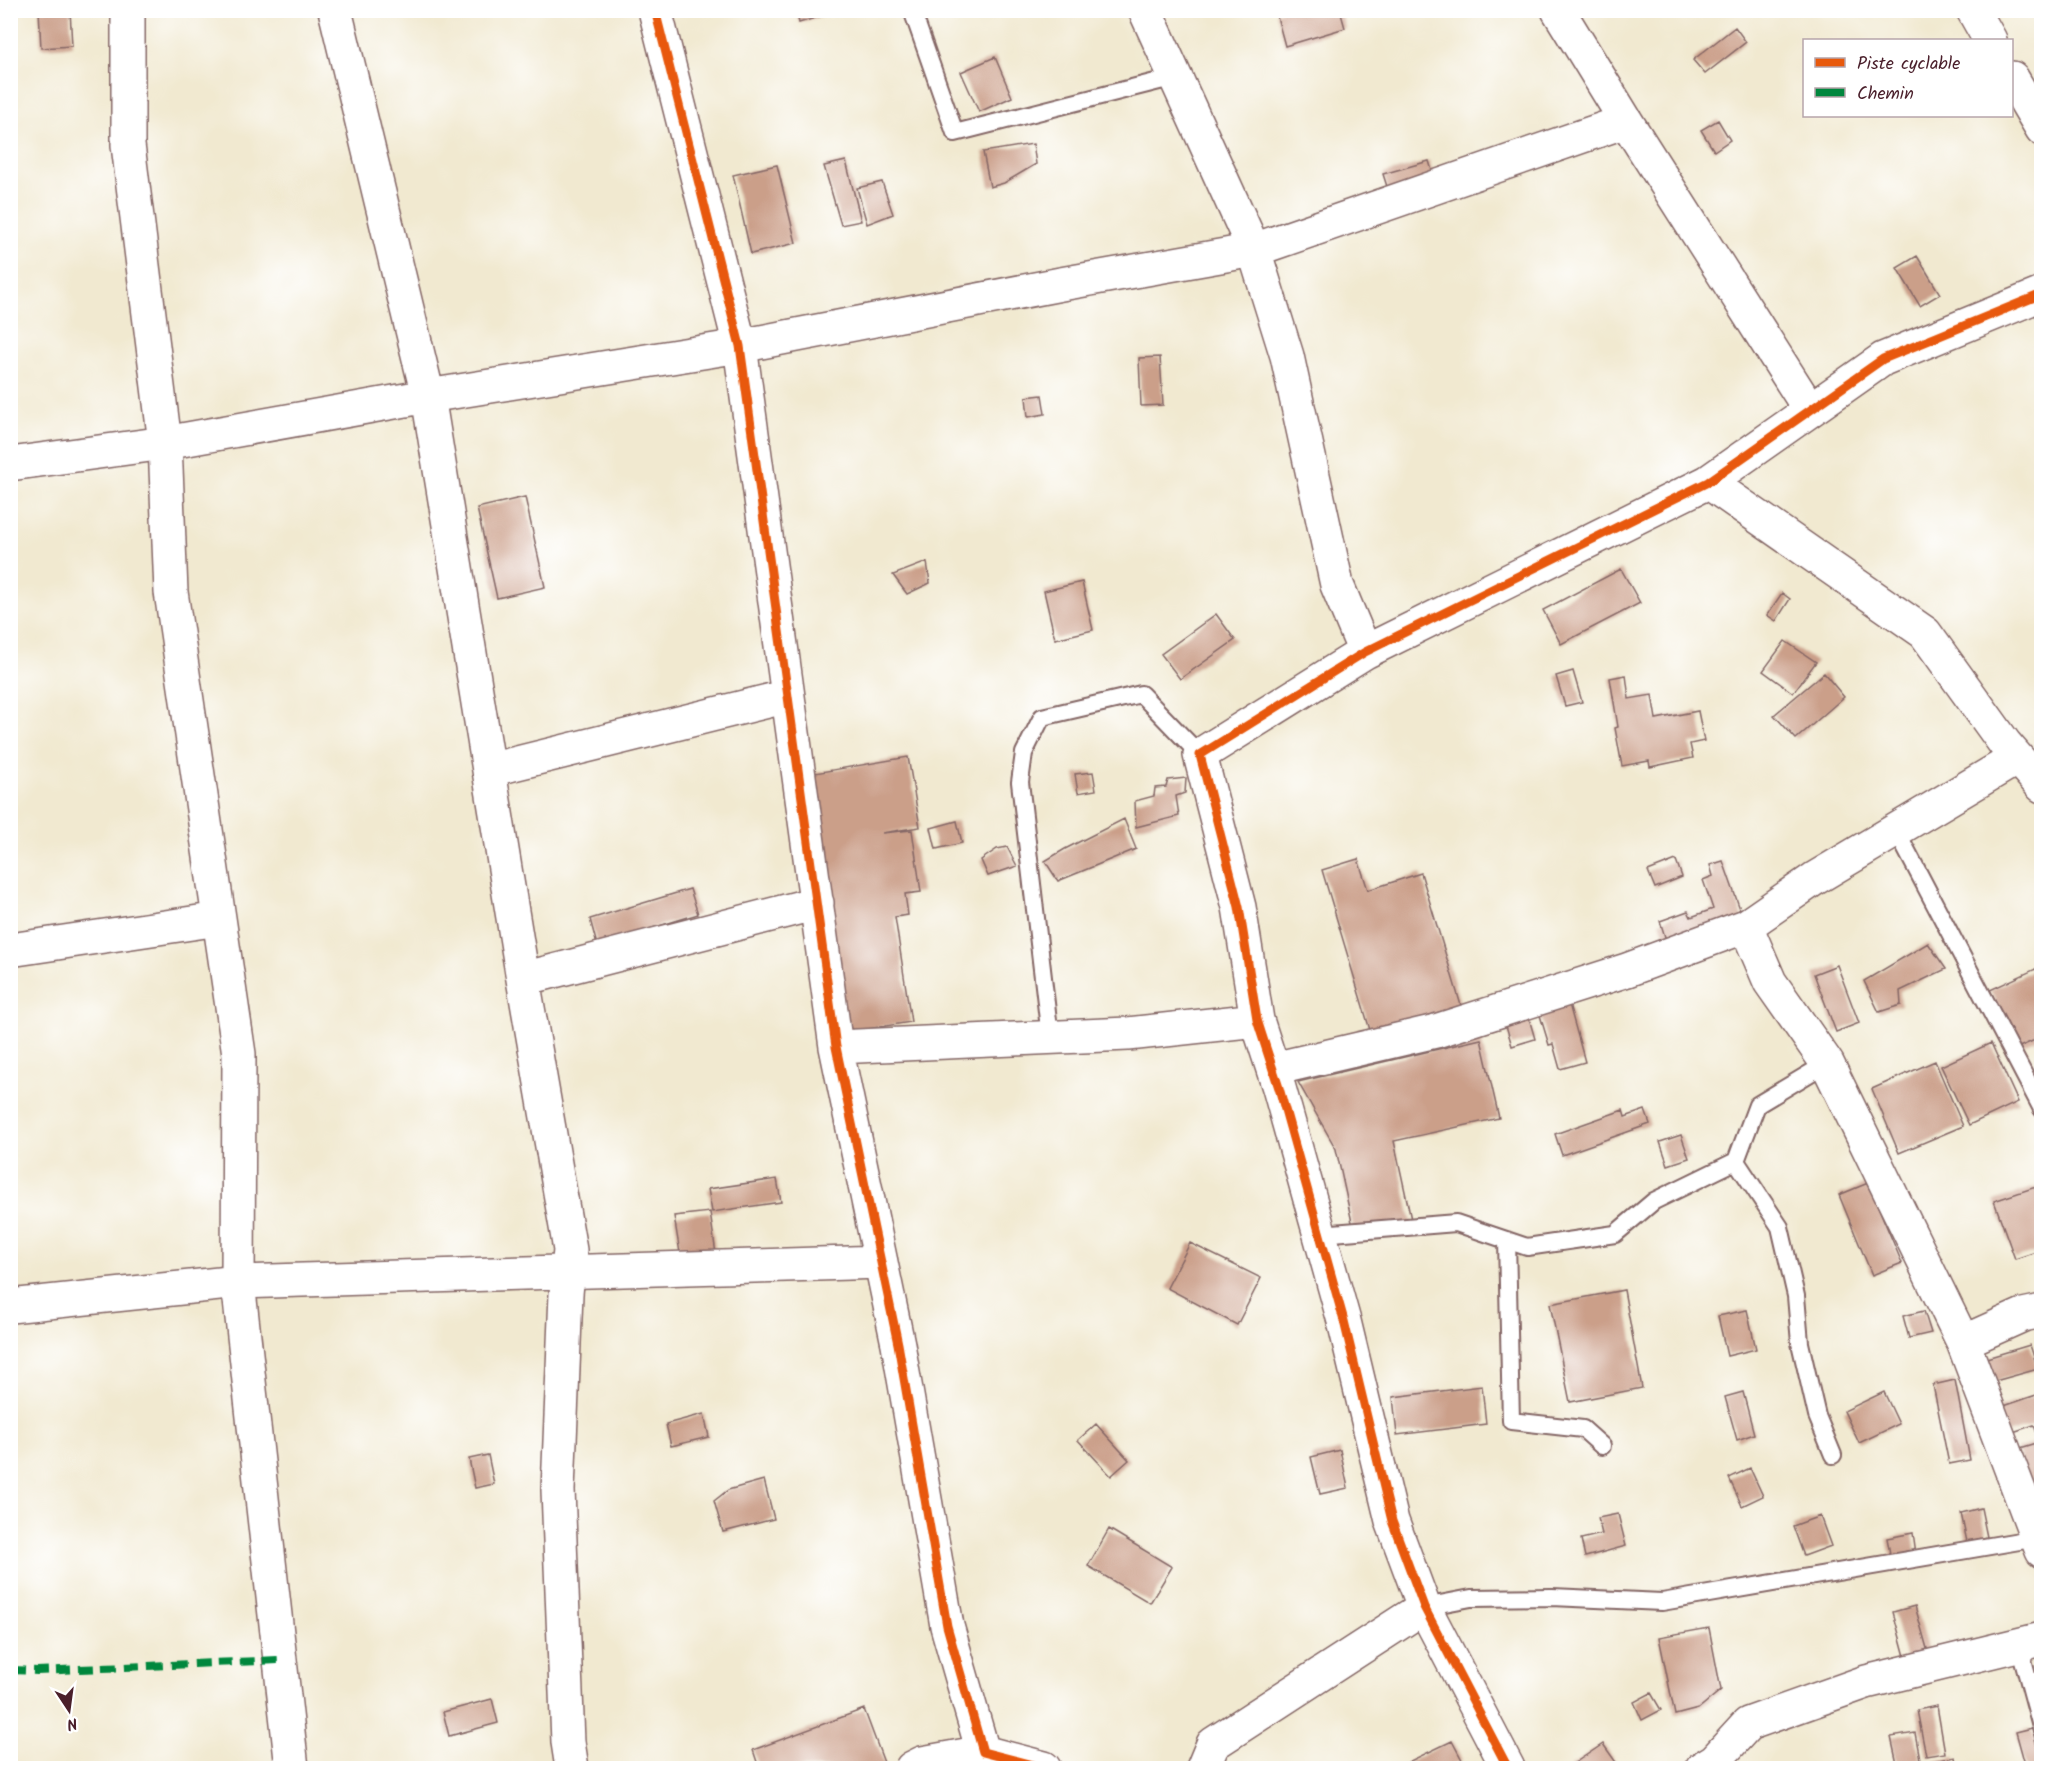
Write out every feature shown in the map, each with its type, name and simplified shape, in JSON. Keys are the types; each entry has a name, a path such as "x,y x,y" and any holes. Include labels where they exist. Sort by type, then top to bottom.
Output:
{"street":[{"path":"128,10 128,145 165,443 171,592 239,1054 238,1282 292,1768"},
{"path":"335,10 428,396 523,979 570,1250 558,1490 568,1742 572,1768"},
{"path":"655,10 740,346 836,1047 898,1344 947,1626 983,1752"},
{"path":"1145,10 1254,250 1287,356 1337,585 1365,652"},
{"path":"1558,10 1626,122 1810,410"},
{"path":"1973,10 1989,39"},
{"path":"2013,80 2042,129"},
{"path":"10,464 165,443 428,396 740,346 1061,284 1254,250 1626,122"},
{"path":"1508,1768 1424,1607 1392,1521 1344,1321 1257,1020 1239,907 1200,755 1365,652 1708,482 1883,359 2042,294"},
{"path":"1708,482 1924,633 2005,744 2042,786"},
{"path":"489,770 788,696"},
{"path":"1273,1069 1436,1031 1627,970 1746,926 1814,879 2017,758"},
{"path":"523,979 817,903"},
{"path":"10,950 219,919"},
{"path":"1746,926 1770,982 1827,1063 1963,1342 2039,1545"},
{"path":"836,1047 1128,1034 1257,1020"},
{"path":"10,1306 238,1282 881,1262"},
{"path":"1963,1342 2023,1315 2042,1311"},
{"path":"1203,1768 1212,1744 1424,1607"},
{"path":"1702,1768 1715,1760 1748,1724 1866,1682 2030,1642"},
{"path":"912,1768 922,1763 983,1752 1044,1768"}],"lane":[{"path":"912,10 955,133 1175,77"},
{"path":"1050,1037 1020,782 1024,753 1042,717 1141,694 1200,755"},
{"path":"1896,830 2042,1109"},
{"path":"1320,1234 1456,1223 1527,1247 1615,1234 1654,1201 1736,1161 1757,1105 1827,1063"},
{"path":"1736,1161 1780,1227 1796,1296 1800,1343 1817,1416 1833,1455"},
{"path":"1507,1240 1512,1421 1583,1429 1602,1446"},
{"path":"1424,1607 1471,1599 1552,1597 1662,1602 2039,1545"},
{"path":"2030,1642 2042,1730"}],"building":[{"path":"39,10 70,10 72,46 41,48"},
{"path":"796,10 837,10 837,11 799,23"},
{"path":"1283,10 1340,10 1345,28 1285,46 1276,13"},
{"path":"1735,27 1746,42 1705,74 1693,60"},
{"path":"995,57 1012,97 979,112 961,72"},
{"path":"1718,120 1730,140 1714,151 1701,130"},
{"path":"1033,144 1036,164 1004,183 990,187 983,152"},
{"path":"846,161 861,221 841,225 824,166"},
{"path":"1429,161 1436,183 1390,196 1383,174"},
{"path":"777,165 796,243 751,254 733,175"},
{"path":"882,182 893,214 867,224 857,188"},
{"path":"1917,256 1940,294 1920,306 1897,268"},
{"path":"1160,357 1163,405 1141,406 1139,358"},
{"path":"1042,395 1045,414 1028,417 1026,397"},
{"path":"525,497 545,587 497,598 477,508"},
{"path":"927,562 930,583 907,594 893,575"},
{"path":"1621,569 1640,603 1561,644 1543,610"},
{"path":"1082,582 1093,630 1055,639 1044,591"},
{"path":"1782,593 1790,599 1776,621 1767,615"},
{"path":"1216,614 1235,640 1180,679 1161,654"},
{"path":"1785,641 1816,662 1793,693 1763,671"},
{"path":"1573,671 1582,702 1565,706 1556,676"},
{"path":"1824,673 1844,697 1796,739 1774,715"},
{"path":"1626,675 1629,699 1652,695 1656,719 1698,711 1704,741 1690,744 1693,758 1650,767 1649,761 1622,766 1615,728 1618,727 1610,678"},
{"path":"908,757 920,827 882,833 912,830 921,892 905,894 908,915 895,917 911,1022 842,1033 803,775"},
{"path":"1093,772 1096,790 1078,793 1075,774"},
{"path":"1186,778 1185,793 1176,796 1179,816 1136,827 1135,801 1154,796 1155,788 1166,787 1168,780"},
{"path":"1124,819 1136,849 1058,881 1045,861"},
{"path":"957,821 962,843 936,849 931,828"},
{"path":"1007,847 1017,866 988,876 981,860 997,849"},
{"path":"1358,859 1368,890 1421,873 1466,1022 1376,1050 1322,870"},
{"path":"1676,860 1682,877 1655,888 1648,871"},
{"path":"1723,861 1746,926 1670,953 1660,921 1688,911 1691,917 1713,909 1703,880 1713,876 1710,865"},
{"path":"690,889 698,914 597,945 590,919"},
{"path":"1928,943 1946,969 1900,991 1901,1005 1879,1012 1864,981"},
{"path":"1837,965 1859,1023 1836,1032 1814,974"},
{"path":"2042,966 2042,1037 2017,1048 1990,990"},
{"path":"1569,1004 1585,1062 1560,1069 1553,1044 1549,1045 1539,1012"},
{"path":"1528,1015 1535,1039 1512,1046 1505,1022"},
{"path":"1481,1039 1499,1118 1394,1141 1412,1224 1355,1236 1336,1149 1298,1082"},
{"path":"1991,1043 2018,1102 1969,1125 1941,1066"},
{"path":"1935,1061 1963,1126 1899,1153 1872,1089"},
{"path":"1623,1110 1625,1117 1645,1110 1650,1124 1562,1155 1555,1134"},
{"path":"1681,1135 1689,1158 1668,1165 1660,1142"},
{"path":"777,1179 781,1202 712,1212 708,1189"},
{"path":"1868,1183 1902,1263 1872,1275 1839,1195"},
{"path":"2042,1185 2042,1250 2015,1259 1994,1201"},
{"path":"710,1212 716,1254 681,1259 674,1216"},
{"path":"1190,1243 1261,1278 1237,1325 1167,1288"},
{"path":"1624,1290 1642,1388 1570,1402 1550,1304"},
{"path":"1747,1310 1756,1349 1727,1356 1718,1316"},
{"path":"1924,1311 1931,1333 1909,1338 1903,1316"},
{"path":"2030,1345 2038,1369 1988,1383 1980,1360"},
{"path":"1955,1380 1970,1460 1949,1464 1933,1385"},
{"path":"1482,1386 1486,1424 1397,1435 1393,1397"},
{"path":"1743,1392 1754,1434 1737,1440 1725,1397"},
{"path":"1884,1392 1899,1424 1859,1443 1844,1411"},
{"path":"2042,1393 2042,1493 2032,1496 2017,1449 2040,1442 2034,1425 2007,1434 1998,1408"},
{"path":"704,1414 709,1437 671,1446 666,1424"},
{"path":"1096,1424 1129,1460 1111,1476 1078,1440"},
{"path":"1340,1450 1348,1488 1320,1494 1311,1457"},
{"path":"488,1455 494,1484 475,1488 469,1459"},
{"path":"1750,1468 1763,1496 1742,1506 1729,1478"},
{"path":"764,1480 774,1519 723,1532 714,1501 728,1490"},
{"path":"1981,1508 1987,1537 1967,1542 1961,1513"},
{"path":"1618,1514 1626,1546 1585,1557 1581,1539 1602,1534 1598,1518"},
{"path":"1820,1516 1831,1546 1804,1556 1793,1526"},
{"path":"1109,1529 1172,1567 1150,1603 1088,1566"},
{"path":"1913,1533 1916,1555 1891,1559 1887,1538"},
{"path":"1915,1606 1933,1670 1910,1675 1893,1612"},
{"path":"1709,1628 1721,1690 1698,1709 1675,1715 1659,1637"},
{"path":"1651,1693 1661,1710 1642,1720 1634,1702"},
{"path":"492,1699 498,1723 449,1736 443,1712"},
{"path":"1937,1706 1945,1753 1926,1756 1917,1710"},
{"path":"864,1709 886,1768 759,1768 753,1750"},
{"path":"2032,1728 2042,1768 2026,1768 2016,1732"},
{"path":"1915,1733 1920,1759 1897,1764 1891,1737"},
{"path":"1452,1741 1462,1760 1446,1768 1411,1768 1408,1762"},
{"path":"1603,1744 1620,1768 1572,1768 1570,1766"},
{"path":"1955,1757 1957,1768 1912,1768 1911,1765"}],"marked path":[{"path":"10,1670 37,1671 280,1660"}],"cycle path":[{"path":"655,10 740,346 836,1047 898,1344 947,1626 983,1752 1044,1768"},
{"path":"1508,1768 1424,1607 1392,1521 1344,1321 1279,1088 1257,1020 1239,907 1200,755 1365,652 1708,482 1883,359 2042,294"}]}
